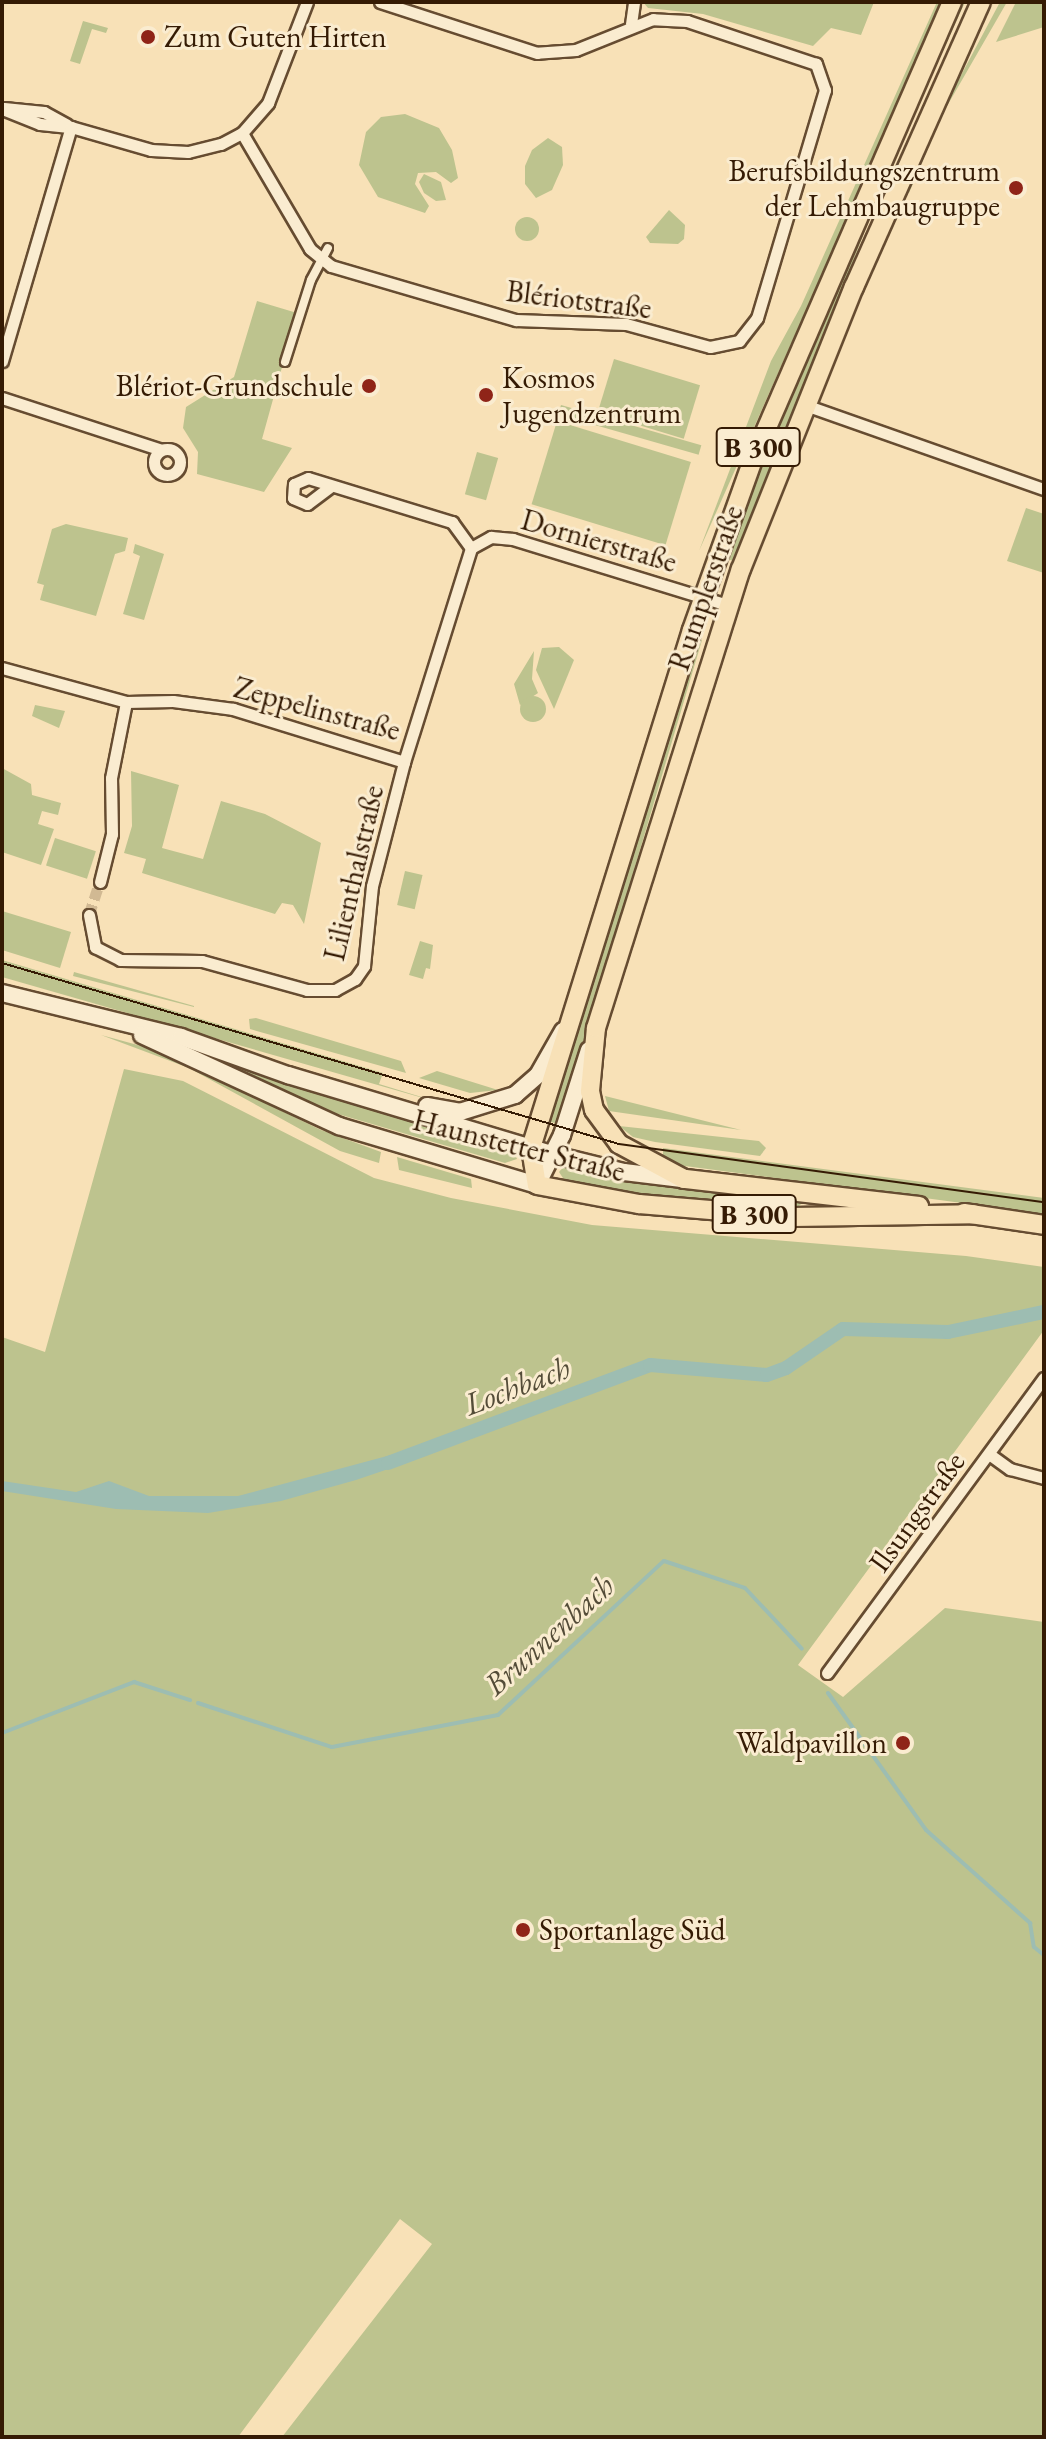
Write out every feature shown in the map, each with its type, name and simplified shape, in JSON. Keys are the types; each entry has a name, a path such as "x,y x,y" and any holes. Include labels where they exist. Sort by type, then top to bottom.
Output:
{"main road":[{"name":"Rumplerstraße","path":"537,1185 531,1148 703,596 800,344 952,2"},
{"name":"Rumplerstraße","path":"537,1185 555,1155 728,605 805,405 981,2"},
{"name":"Haunstetter Straße","path":"2,993 122,1026 181,1037 531,1148 624,1172 817,1191 1044,1225"},
{"name":"Rumplerstraße","path":"359,1094 460,1112 500,1103 538,1075 577,1006"},
{"name":"Haunstetter Straße","path":"122,1026 339,1126 537,1185 639,1204 793,1217 974,1214"},
{"name":"Rumplerstraße","path":"596,1028 590,1091 594,1110 619,1144 684,1179"}],"street":[{"path":"2,109 44,112 71,127 151,150 188,152 242,133 274,90 307,2"},
{"name":"Blériotstraße","path":"242,133 310,249 324,252 331,266 516,320 626,324 710,347 739,341 757,318 825,90 824,77 809,59 687,21 653,19 631,24 576,50 537,53 380,2"},
{"path":"631,24 634,2"},
{"path":"2,361 71,127"},
{"path":"285,362 324,252"},
{"path":"2,398 162,450"},
{"path":"805,405 1044,489"},
{"path":"331,486 452,522 471,548"},
{"name":"Dornierstraße","path":"471,548 491,537 513,539 728,605"},
{"name":"Zeppelinstraße","path":"2,668 126,702 173,701 233,709 404,762 471,548"},
{"path":"100,882 112,834 111,778 126,702"},
{"name":"Lilienthalstraße","path":"89,915 95,947 120,960 202,961 307,990 348,985 364,966 372,886 404,762"},
{"name":"Ilsungstraße","path":"827,1673 1044,1378"},
{"path":"989,1454 1010,1469 1044,1478"}],"green space":[{"path":"643,2 874,2 861,35 831,28 813,46 703,14 648,8"},
{"path":"937,2 943,2 699,551 771,361 801,306"},
{"path":"960,2 965,2 887,174 736,562 725,558 787,398"},
{"path":"1000,2 1007,2 943,113 909,193 907,187 942,111"},
{"path":"1016,2 1044,2 1044,27 996,42"},
{"path":"83,21 108,28 106,33 92,29 80,64 70,61"},
{"path":"405,114 439,128 452,150 458,178 451,183 436,172 418,173 415,184 429,206 425,213 378,197 359,165 366,132 381,117"},
{"path":"548,138 562,147 563,165 552,190 536,198 525,184 525,166 532,150"},
{"path":"424,174 441,182 446,200 436,201 424,193 419,182"},
{"path":"669,210 685,225 684,239 678,244 650,243 646,237"},
{"path":"527,217 538,224 539,229 532,240 527,241 516,234 515,229 522,218"},
{"path":"257,301 297,313 262,439 292,448 264,492 197,474 198,452 183,428 186,407 234,377"},
{"path":"614,359 700,385 684,439 598,413"},
{"path":"561,405 701,445 699,455 558,415"},
{"path":"557,421 691,462 665,545 532,504"},
{"path":"477,452 498,458 486,500 465,494"},
{"path":"1026,508 1044,514 1044,573 1007,561"},
{"path":"66,524 128,538 125,551 115,554 96,616 40,600 44,585 37,583 52,529"},
{"path":"135,544 164,554 144,620 123,614 140,556 133,553"},
{"path":"697,638 702,640 559,1124 547,1121"},
{"path":"559,647 574,660 554,709 536,670 542,648"},
{"path":"534,651 532,679 538,693 520,705 514,684"},
{"path":"533,696 542,700 546,709 542,718 533,722 524,718 520,709 524,700"},
{"path":"35,705 65,711 59,728 32,716"},
{"path":"2,768 31,784 32,795 61,803 58,815 42,811 38,824 54,829 41,865 2,852"},
{"path":"131,771 179,785 162,848 203,859 221,801 265,814 321,843 304,924 293,905 282,903 275,914 142,873 146,859 124,853 132,826"},
{"path":"55,838 96,851 87,879 46,866"},
{"path":"405,871 423,875 415,909 397,905"},
{"path":"2,911 71,932 60,968 2,950"},
{"path":"420,941 433,945 430,969 426,968 423,979 409,975"},
{"path":"2,960 383,1073 379,1084 451,1106 2,977"},
{"path":"74,972 194,1006 194,1007 73,976"},
{"path":"256,1018 401,1061 406,1073 250,1029 249,1019"},
{"path":"101,1035 156,1050 321,1130 381,1152 379,1163 340,1151 189,1068"},
{"path":"227,1062 514,1152 517,1159 505,1163 314,1107"},
{"path":"124,1069 183,1081 374,1178 451,1198 592,1225 966,1256 1044,1267 1044,1330 798,1665 843,1697 945,1608 1044,1622 1044,2437 282,2437 432,2244 400,2219 238,2437 2,2437 2,1337 45,1352"},
{"path":"437,1071 498,1090 470,1093 419,1078"},
{"path":"605,1096 741,1130 609,1111"},
{"path":"619,1126 759,1141 766,1148 760,1156 655,1142 633,1137"},
{"path":"663,1148 1044,1198 1044,1214 670,1164 663,1159"},
{"path":"397,1157 471,1179 472,1188 399,1170"},
{"path":"564,1166 649,1184 803,1202 797,1208 629,1195 567,1184 559,1172"}],"water":[{"path":"402,1452 406,1463 356,1480 281,1501 208,1513 116,1509 2,1491 2,1481 76,1492 109,1481 149,1496 238,1496"}],"waterway":[{"name":"Lochbach","path":"388,1463 650,1365 767,1375 786,1368 843,1329 948,1332 1044,1312"},
{"name":"Brunnenbach","path":"198,1703 332,1747 498,1715 664,1561 745,1588 802,1649"},
{"name":"Brunnenbach","path":"2,1733 134,1682 190,1700"},
{"name":"Brunnenbach","path":"828,1693 926,1830 1030,1923 1034,1947 1044,1955"}],"tunnel":[{"path":"89,915 100,882"}],"tram line":[{"path":"2,963 619,1144 1044,1202"}],"place":[{"name":"Zum Guten Hirten","path":"148,37"},
{"name":"Berufsbildungszentrum der Lehmbaugruppe","path":"1016,188"},
{"name":"Blériot-Grundschule","path":"369,386"},
{"name":"Kosmos Jugendzentrum","path":"486,395"},
{"name":"Waldpavillon","path":"903,1743"},
{"name":"Sportanlage Süd","path":"523,1930"}]}
